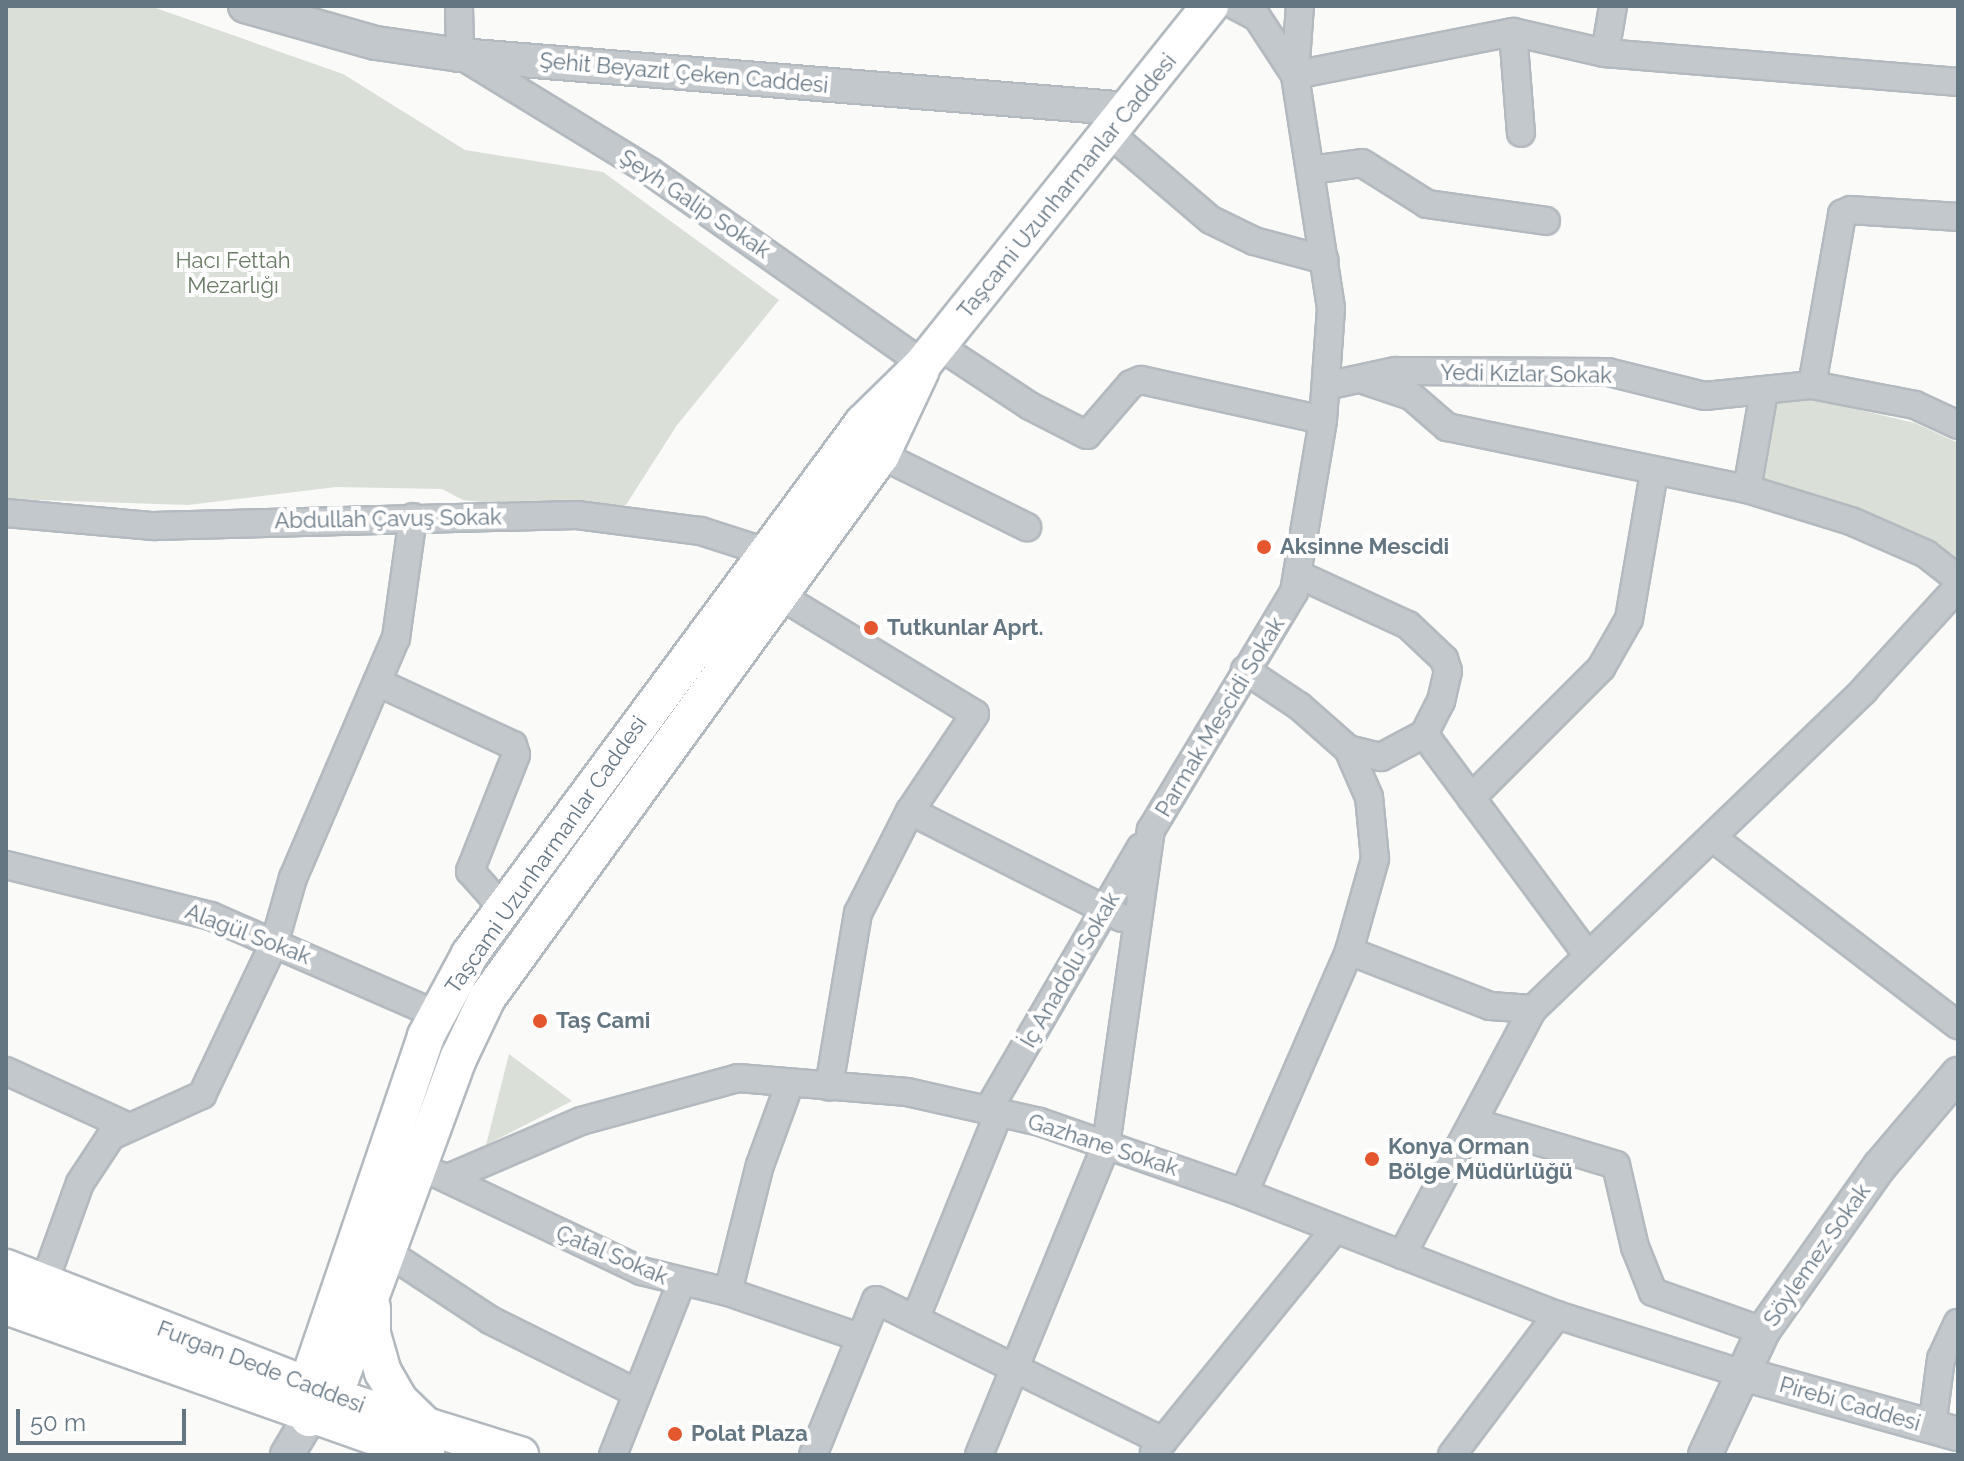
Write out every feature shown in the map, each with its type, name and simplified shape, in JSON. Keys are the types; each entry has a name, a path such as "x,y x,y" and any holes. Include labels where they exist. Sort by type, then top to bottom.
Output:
{"main road":[{"name":"Taşcami Uzunharmanlar Caddesi","path":"317,1400 435,1014 503,908 863,423 931,355 1210,6"},
{"name":"Taşcami Uzunharmanlar Caddesi","path":"317,1400 373,1291 387,1252 433,1172 459,1057 507,965 881,455 931,355"},
{"name":"Furgan Dede Caddesi","path":"6,1268 317,1400 428,1441 520,1455"},
{"path":"373,1291 372,1334 383,1372 428,1441"},
{"name":"Furgan Dede Caddesi","path":"6,1306 317,1400"}],"street":[{"name":"Şehit Beyazıt Çeken Caddesi","path":"245,6 376,43 460,55 1119,121"},
{"path":"459,6 460,55"},
{"path":"1236,6 1257,17 1295,75 1513,32 1605,53 1958,82"},
{"name":"Parmak Mescidi Sokak","path":"979,1455 1106,1145 1151,830 1245,670 1287,607 1297,574 1323,420 1331,308 1295,75 1300,6"},
{"path":"1605,53 1613,6"},
{"path":"1513,32 1521,133"},
{"name":"Şeyh Galip Sokak","path":"460,55 651,172 931,355 1087,435 1131,384 1141,380 1323,420"},
{"path":"1119,121 1211,220 1254,241 1325,260"},
{"path":"1311,170 1362,163 1427,204 1546,221"},
{"path":"1812,385 1842,214 1851,210 1958,217"},
{"name":"Yedi Kızlar Sokak","path":"1326,386 1366,381 1395,371 1608,372 1705,396 1812,385 1915,405 1958,425"},
{"path":"1366,381 1411,396 1447,427 1654,473 1747,489 1851,521 1926,554 1958,579"},
{"path":"1747,489 1764,392"},
{"path":"881,455 1027,527"},
{"path":"1471,798 1601,668 1629,619 1654,473"},
{"name":"Abdullah Çavuş Sokak","path":"6,513 153,526 577,515 701,531 766,552"},
{"path":"44,1283 80,1183 111,1136 202,1095 275,941 293,878 396,638 413,517"},
{"path":"1297,574 1408,625 1444,659 1448,671 1441,701 1424,734 1381,757 1348,749"},
{"path":"1402,1255 1533,1009 1864,690 1958,587"},
{"path":"779,595 975,714 910,811 875,873 854,925 829,1087"},
{"path":"1244,1193 1349,951 1375,859 1369,797 1348,749 1299,706 1245,670"},
{"path":"377,682 513,745 516,755 470,871 503,908"},
{"path":"1424,734 1588,956"},
{"path":"910,811 1136,924"},
{"name":"İç Anadolu Sokak","path":"916,1317 994,1112 1151,830"},
{"path":"1713,838 1958,1025"},
{"name":"Alagül Sokak","path":"6,865 211,916 275,941 435,1014"},
{"path":"1349,951 1490,1006 1533,1009"},
{"path":"6,1071 129,1127"},
{"name":"Söylemez Sokak","path":"1705,1455 1763,1331 1880,1166 1958,1074"},
{"name":"Gazhane Sokak","path":"433,1172 610,1112 738,1078 907,1092 994,1112 1106,1145 1244,1193 1557,1315 1743,1374"},
{"path":"728,1292 760,1165 790,1083"},
{"path":"1473,1122 1616,1165 1635,1247 1653,1292 1763,1331"},
{"name":"Çatal Sokak","path":"433,1172 604,1255 681,1283 728,1292 859,1337"},
{"path":"813,1455 876,1300 1015,1367 1158,1448 1335,1229"},
{"path":"387,1252 490,1320 637,1393"},
{"path":"613,1455 681,1283"},
{"path":"1452,1455 1557,1315"},
{"path":"1945,1431 1941,1359 1958,1323"},
{"name":"Pirebi Caddesi","path":"1743,1374 1945,1431"},
{"name":"Taşcami Uzunharmanlar Caddesi","path":"287,1455 317,1400"}],"green space":[{"name":"Hacı Fettah Mezarlığı","path":"6,6 150,6 343,74 465,150 603,172 779,300 677,425 626,505 556,510 463,500 442,489 336,487 188,505 8,499"},
{"path":"1813,399 1915,423 1958,443 1957,561 1832,504 1756,484 1776,401"},
{"path":"509,1054 572,1101 486,1145"}],"place":[{"name":"Aksinne Mescidi","path":"1264,547"},
{"name":"Tutkunlar Aprt.","path":"871,628"},
{"name":"Taş Cami","path":"540,1021"},
{"name":"Konya Orman Bölge Müdürlüğü","path":"1372,1159"},
{"name":"Polat Plaza","path":"675,1434"}]}
